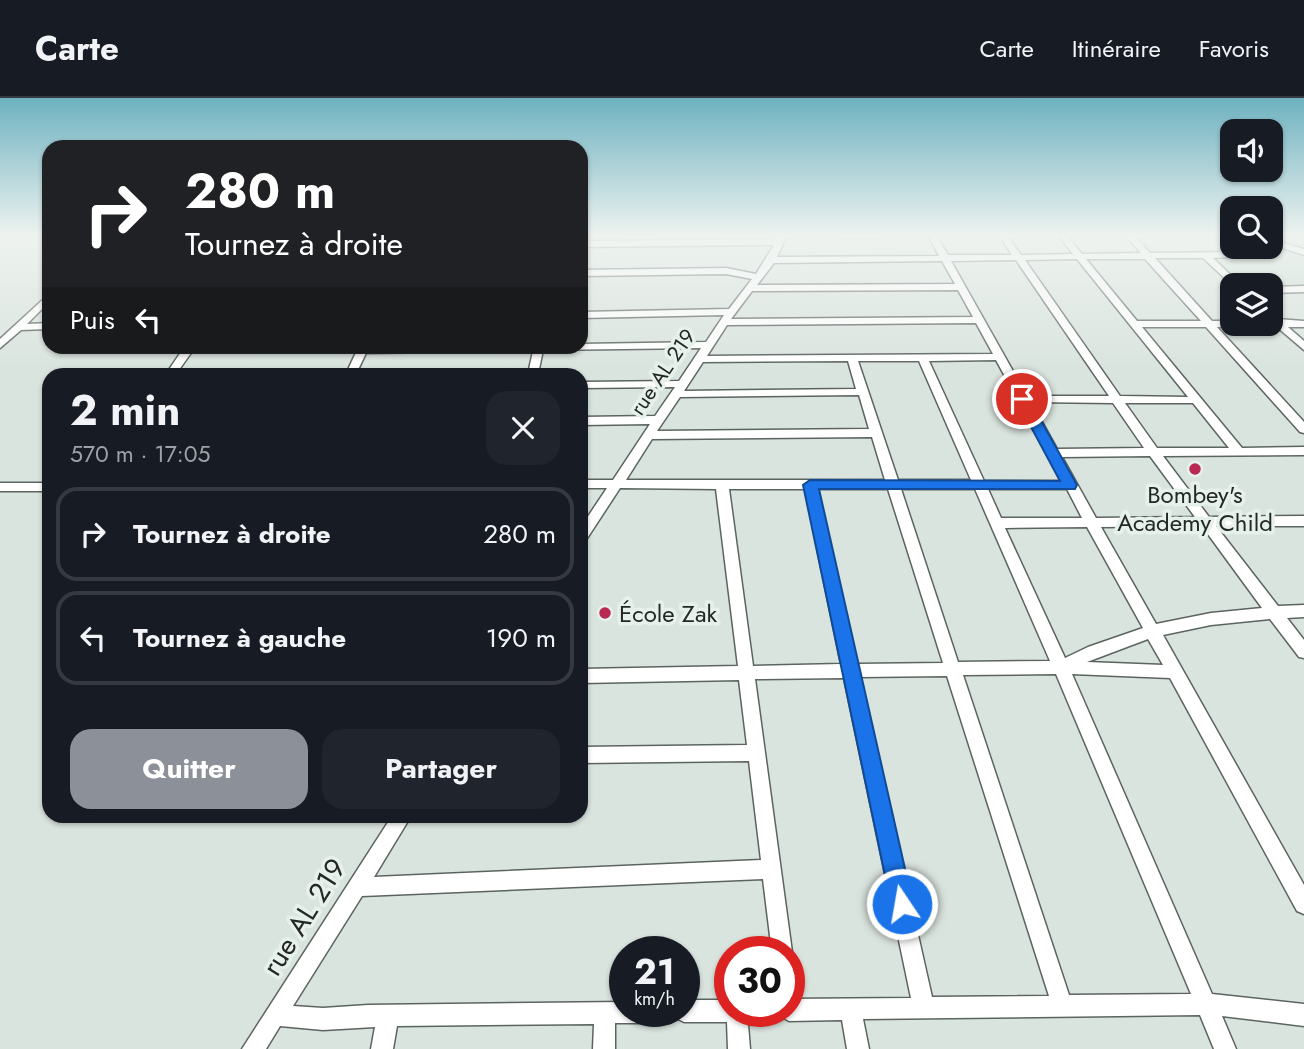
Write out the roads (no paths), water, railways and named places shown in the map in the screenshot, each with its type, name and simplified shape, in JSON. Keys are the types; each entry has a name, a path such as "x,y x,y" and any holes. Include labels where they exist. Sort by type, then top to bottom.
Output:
{"street":[{"name":"rue AL 219","path":"588,526 724,322 757,279"},
{"path":"957,279 1304,904"},
{"path":"1033,279 1153,452 1304,652"},
{"path":"1098,279 1238,452"},
{"path":"1169,279 1304,429"},
{"path":"751,288 961,287"},
{"path":"1283,289 1304,289"},
{"path":"0,345 42,304"},
{"path":"588,315 731,312"},
{"path":"724,322 978,320"},
{"path":"1283,321 1304,324"},
{"path":"1135,324 1220,323"},
{"path":"18,327 42,326"},
{"path":"1283,327 1304,347"},
{"path":"588,346 709,345"},
{"path":"699,359 999,357"},
{"path":"852,358 1062,1005"},
{"path":"923,358 1061,667 1224,1049"},
{"path":"588,385 863,392"},
{"path":"1022,399 1196,400"},
{"path":"588,421 657,420"},
{"path":"648,435 876,433"},
{"path":"1052,453 1304,451"},
{"path":"588,484 1070,485"},
{"path":"722,484 780,936"},
{"path":"810,485 924,1007"},
{"path":"0,487 42,486"},
{"path":"996,523 1304,521"},
{"path":"1061,667 1110,642 1151,631 1274,612 1304,611"},
{"path":"588,676 1061,667 1174,672"},
{"path":"588,755 758,754"},
{"name":"rue AL 219","path":"253,1049 397,823"},
{"path":"356,887 772,869"},
{"path":"805,1010 1205,1004 1304,1015"},
{"path":"851,1009 858,1049"},
{"path":"604,1049 605,1013"},
{"path":"275,1015 323,1019 609,1013"},
{"path":"382,1049 388,1016"},
{"path":"738,1027 739,1049"}],"place":[{"name":"Bombey's Academy Child","path":"1195,469"},
{"name":"École Zak","path":"605,613"}]}
